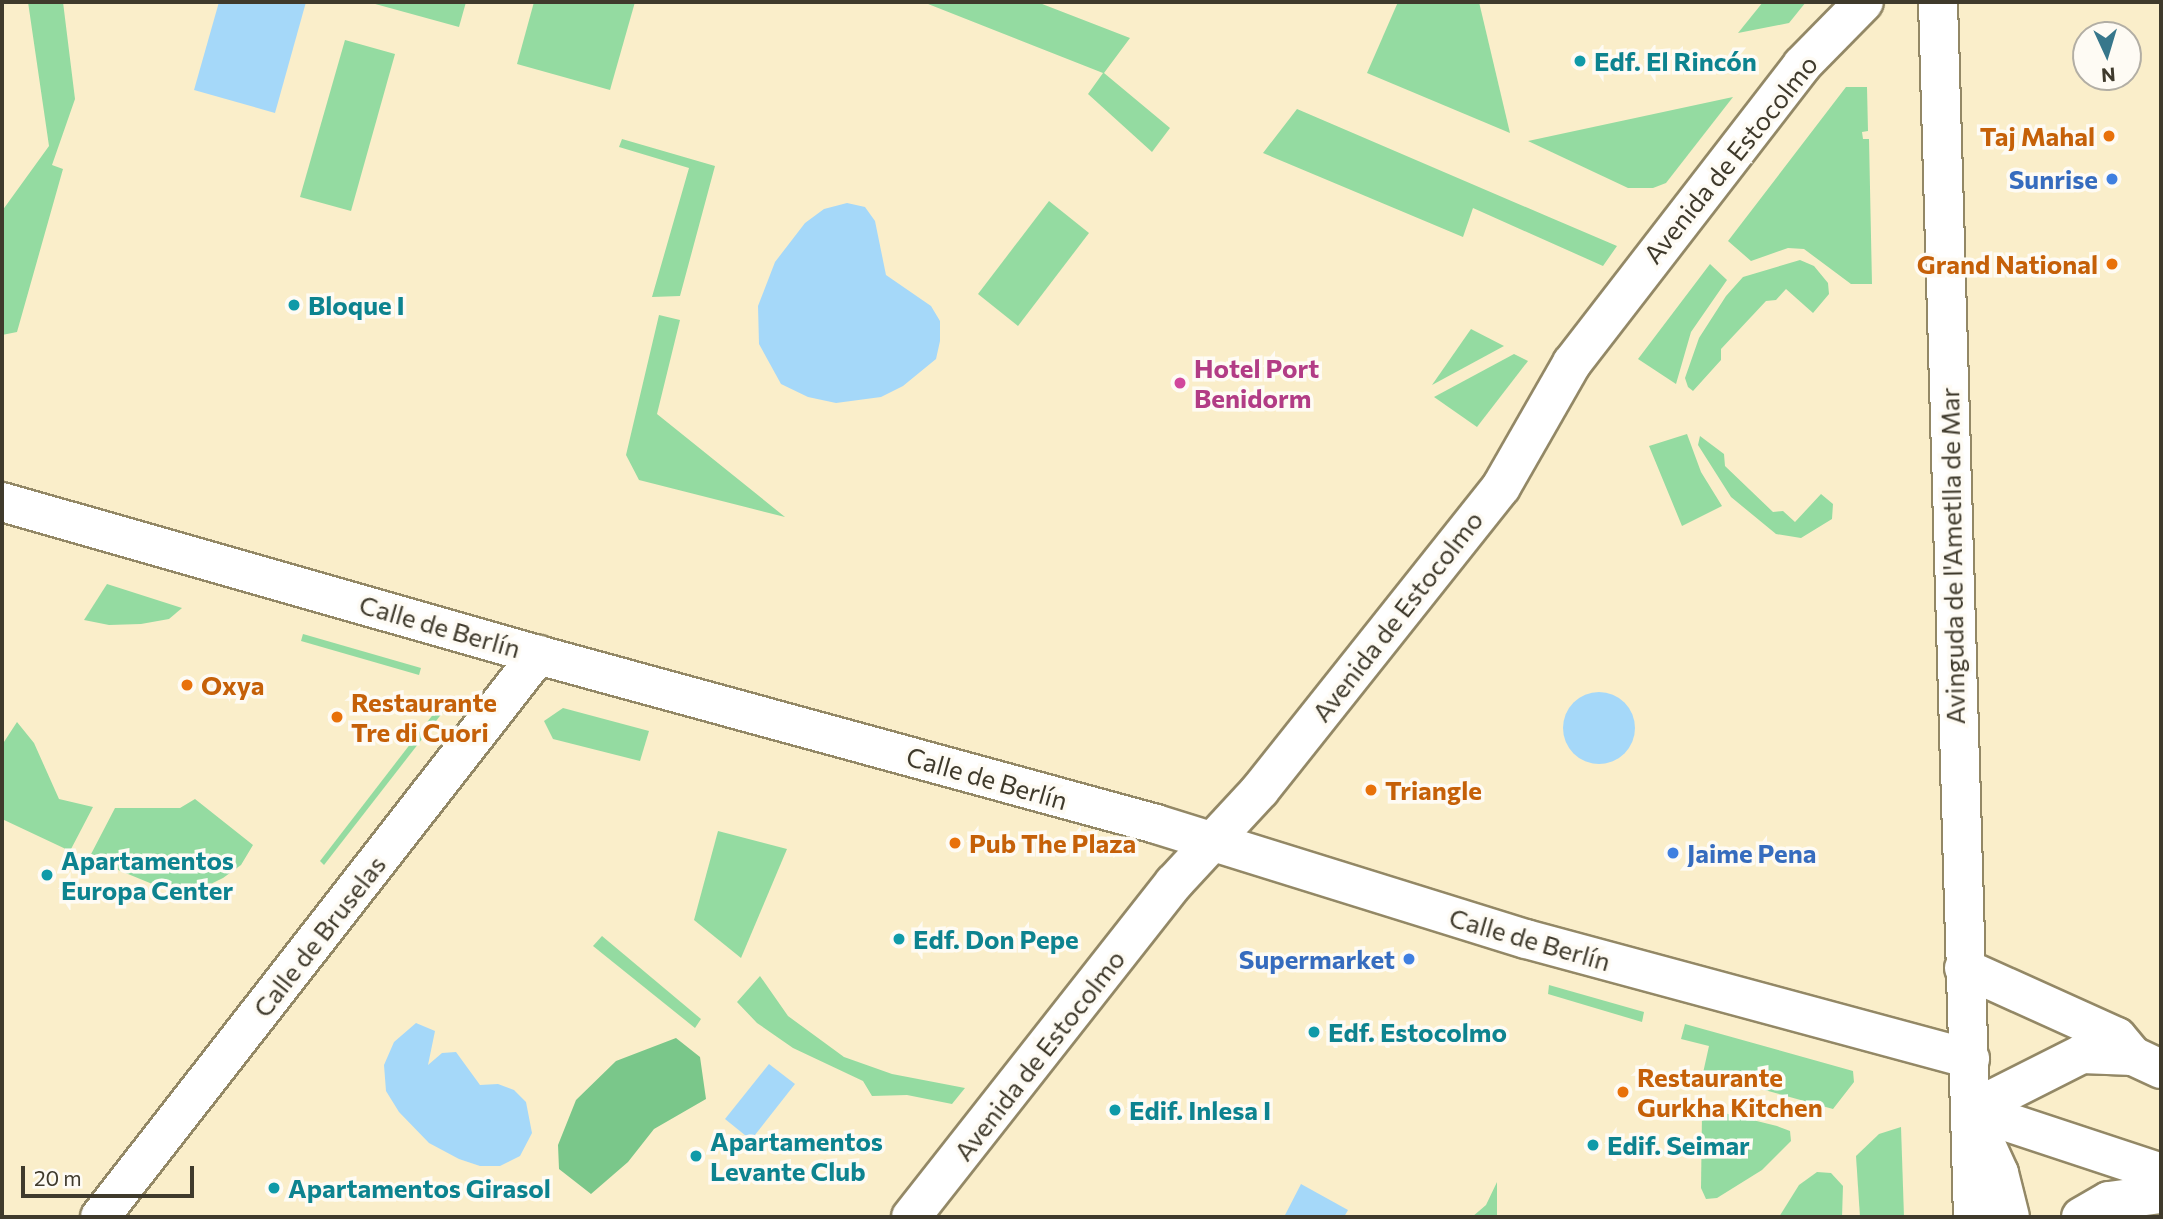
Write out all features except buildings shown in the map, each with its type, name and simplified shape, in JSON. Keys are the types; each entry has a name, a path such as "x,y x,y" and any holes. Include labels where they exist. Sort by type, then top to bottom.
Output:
{"street":[{"name":"Avenida de Estocolmo","path":"911,1217 1055,1032 1212,842 1260,790 1501,487 1572,363 1667,236 1802,65 1864,2"},
{"name":"Avinguda de l'Ametlla de Mar","path":"1938,2 1973,1217"},
{"name":"Calle de Berlín","path":"2,502 538,655 1212,842 1491,929 1970,1059"},
{"name":"Calle de Bruselas","path":"100,1217 538,655"},
{"path":"1964,968 2117,1037 2147,1063"},
{"path":"1970,1110 2082,1054 2147,1063"},
{"path":"2055,1069 2043,1094 2052,1120 2072,1142"},
{"name":"Avinguda de l'Ametlla de Mar","path":"1970,1110 1999,1173 2010,1217"},
{"path":"1970,1110 2161,1173"},
{"path":"2081,1217 2109,1201 2161,1194"}],"green space":[{"path":"28,2 63,2 75,99 52,165 63,169 17,332 2,335 2,211 49,146"},
{"path":"368,2 466,2 459,27"},
{"path":"534,2 635,2 610,90 517,64"},
{"path":"923,2 1037,2 1130,38 1104,73 1170,128 1152,152 1088,94 1103,73"},
{"path":"1398,2 1479,2 1510,133 1367,73"},
{"path":"1763,2 1806,2 1789,23 1738,33"},
{"path":"345,40 395,54 351,211 300,197"},
{"path":"1846,87 1867,87 1868,131 1862,132 1863,139 1869,139 1872,284 1851,284 1804,249 1788,248 1751,261 1728,241"},
{"path":"1733,97 1666,183 1653,188 1628,188 1528,141"},
{"path":"1297,109 1617,246 1603,266 1473,208 1463,237 1263,153"},
{"path":"622,139 715,166 680,296 652,297 689,168 619,147"},
{"path":"1049,201 1089,233 1018,326 978,294"},
{"path":"1800,260 1814,266 1828,283 1829,294 1813,313 1786,289 1776,300 1766,301 1721,349 1721,360 1693,391 1688,387 1685,378 1699,338 1726,296 1743,277"},
{"path":"1710,264 1727,280 1691,332 1676,384 1638,359"},
{"path":"659,315 680,320 657,414 785,517 639,480 626,455"},
{"path":"1471,329 1504,346 1432,385"},
{"path":"1514,354 1528,361 1477,427 1434,397"},
{"path":"1687,434 1701,472 1722,506 1682,526 1649,446"},
{"path":"1700,436 1724,454 1725,466 1773,512 1783,511 1795,522 1821,494 1833,504 1832,519 1801,538 1776,534 1731,497 1698,445"},
{"path":"107,584 182,608 169,619 141,624 109,625 84,620"},
{"path":"303,634 421,668 419,675 301,641"},
{"path":"438,708 443,712 324,865 320,861"},
{"path":"563,708 649,731 640,761 553,739 544,721"},
{"path":"17,722 34,743 59,799 93,807 70,851 2,819 2,745"},
{"path":"195,799 253,845 241,865 223,878 184,897 89,858 115,808 180,808"},
{"path":"718,831 787,849 741,958 694,920"},
{"path":"602,936 701,1019 695,1028 593,946"},
{"path":"760,976 788,1016 844,1057 892,1074 965,1088 952,1104 907,1095 872,1096 863,1081 793,1048 757,1023 737,1002"},
{"path":"1549,985 1644,1012 1642,1022 1548,994"},
{"path":"1685,1024 1853,1071 1854,1082 1833,1109 1703,1073 1709,1046 1681,1039"},
{"path":"676,1038 700,1057 706,1099 654,1129 628,1162 591,1194 559,1169 558,1145 576,1100 616,1061"},
{"path":"1712,1110 1790,1131 1791,1141 1762,1170 1717,1198 1706,1199 1701,1188 1702,1114"},
{"path":"1901,1127 1904,1217 1860,1217 1856,1156 1879,1134"},
{"path":"1817,1172 1831,1173 1843,1186 1842,1217 1779,1217 1799,1185"},
{"path":"1497,1182 1497,1217 1472,1217 1486,1205"}],"water":[{"path":"219,2 306,2 275,113 194,90"},
{"path":"847,203 865,207 875,221 886,275 931,306 940,321 940,341 936,359 903,386 881,397 836,403 808,397 781,384 759,344 758,306 775,262 805,223 824,209"},
{"path":"1606,692 1625,702 1633,714 1633,742 1625,754 1613,762 1592,764 1573,754 1565,742 1563,721 1573,702 1585,694"},
{"path":"416,1023 435,1031 428,1065 442,1053 456,1052 480,1085 498,1084 514,1090 526,1102 532,1133 520,1156 500,1166 480,1166 459,1159 429,1143 399,1112 386,1091 384,1065 394,1042"},
{"path":"769,1064 795,1084 751,1140 725,1119"},
{"path":"1301,1184 1348,1210 1344,1217 1284,1217"}],"place":[{"name":"Edf. El Rincón","path":"1580,61"},
{"name":"Taj Mahal","path":"2109,136"},
{"name":"Sunrise","path":"2112,179"},
{"name":"Grand National","path":"2112,264"},
{"name":"Bloque I","path":"294,305"},
{"name":"Hotel Port Benidorm","path":"1180,383"},
{"name":"Oxya","path":"187,685"},
{"name":"Restaurante Tre di Cuori","path":"337,717"},
{"name":"Triangle","path":"1371,790"},
{"name":"Pub The Plaza","path":"955,843"},
{"name":"Jaime Pena","path":"1673,853"},
{"name":"Apartamentos Europa Center","path":"47,875"},
{"name":"Edf. Don Pepe","path":"899,939"},
{"name":"Supermarket","path":"1409,959"},
{"name":"Edf. Estocolmo","path":"1314,1032"},
{"name":"Restaurante Gurkha Kitchen","path":"1623,1092"},
{"name":"Edif. Inlesa I","path":"1115,1110"},
{"name":"Edif. Seimar","path":"1593,1145"},
{"name":"Apartamentos Levante Club","path":"696,1156"},
{"name":"Apartamentos Girasol","path":"274,1188"}]}
